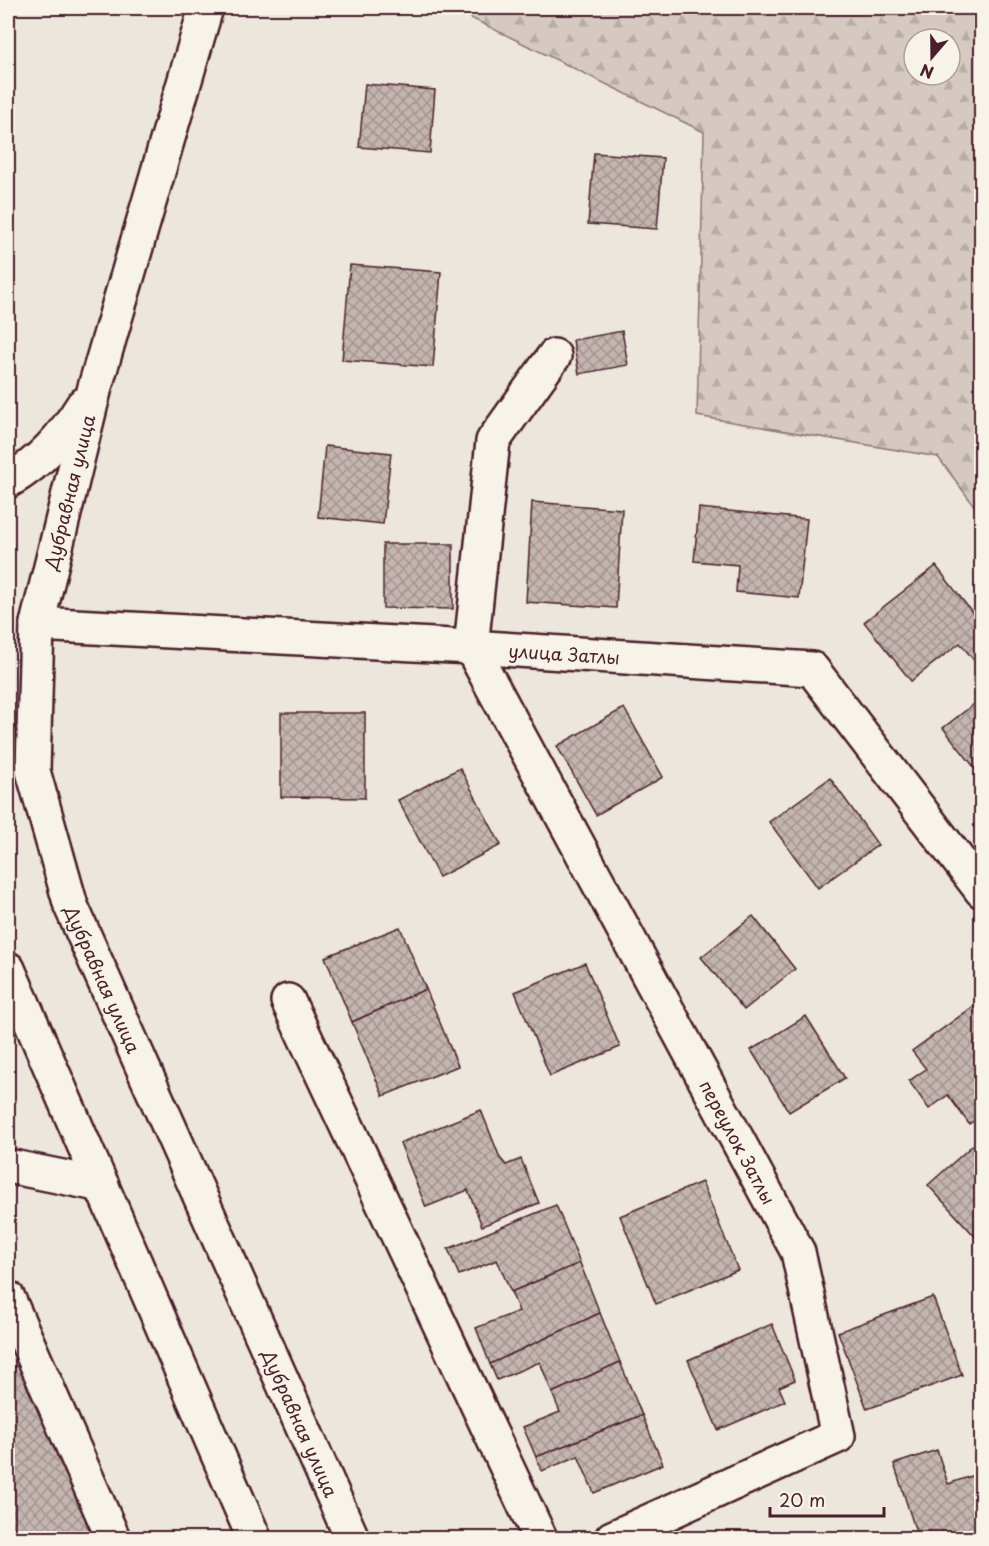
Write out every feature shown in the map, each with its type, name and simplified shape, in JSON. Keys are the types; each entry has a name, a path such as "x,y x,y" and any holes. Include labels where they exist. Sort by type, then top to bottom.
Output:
{"street":[{"name":"Дубравная улица","path":"206,8 95,387 37,624 33,771 71,906 352,1539"},
{"path":"471,647 493,441 554,356"},
{"name":"Дубравная улица","path":"8,481 30,469 63,437 95,387"},
{"name":"улица Затлы","path":"37,624 471,647 812,669 981,891"},
{"name":"переулок Затлы","path":"471,647 798,1252 838,1436 612,1539"},
{"path":"8,969 254,1539"},
{"path":"288,1001 540,1539"},
{"path":"8,1166 102,1185"},
{"path":"8,1298 14,1332 114,1539"}],"green space":[{"path":"470,8 981,8 981,515 938,457 697,416 704,132 471,18"}],"building":[{"path":"365,84 435,90 430,153 359,147"},
{"path":"594,153 663,158 657,229 588,224"},
{"path":"350,265 441,272 433,367 342,360"},
{"path":"622,331 628,365 579,374 573,340"},
{"path":"325,446 391,453 383,524 318,517"},
{"path":"532,502 622,509 616,608 526,602"},
{"path":"699,508 807,519 799,598 736,592 738,565 694,561"},
{"path":"383,544 453,544 453,609 383,608"},
{"path":"936,566 982,625 982,661 977,664 960,643 911,681 864,622"},
{"path":"982,698 982,777 943,728"},
{"path":"624,708 663,777 596,815 557,746"},
{"path":"281,713 365,713 365,798 281,797"},
{"path":"460,768 501,845 439,877 398,800"},
{"path":"830,778 878,845 818,888 769,822"},
{"path":"753,916 795,969 744,1010 701,957"},
{"path":"400,927 426,989 352,1022 325,957"},
{"path":"585,963 620,1047 550,1076 515,992"},
{"path":"426,989 458,1066 383,1096 352,1022"},
{"path":"982,1000 982,1115 969,1124 948,1095 929,1109 909,1081 926,1069 912,1051"},
{"path":"806,1016 845,1078 789,1112 751,1050"},
{"path":"481,1110 500,1158 506,1165 521,1159 539,1203 482,1226 468,1190 426,1207 400,1143"},
{"path":"982,1137 982,1244 928,1185"},
{"path":"702,1182 738,1270 656,1304 620,1216"},
{"path":"556,1205 580,1263 511,1292 497,1260 459,1275 448,1249"},
{"path":"580,1263 600,1313 490,1364 476,1328 519,1311 511,1292"},
{"path":"933,1297 962,1375 867,1409 838,1332"},
{"path":"600,1313 620,1362 552,1393 540,1362 497,1380 490,1364"},
{"path":"772,1324 795,1380 779,1387 785,1401 718,1430 688,1360"},
{"path":"620,1362 642,1415 536,1457 523,1427 560,1412 552,1393"},
{"path":"23,1363 102,1538 8,1538 8,1370"},
{"path":"642,1415 663,1464 594,1493 578,1456 542,1471 536,1457"},
{"path":"937,1450 948,1484 974,1475 982,1499 982,1538 918,1538 894,1464"}]}
